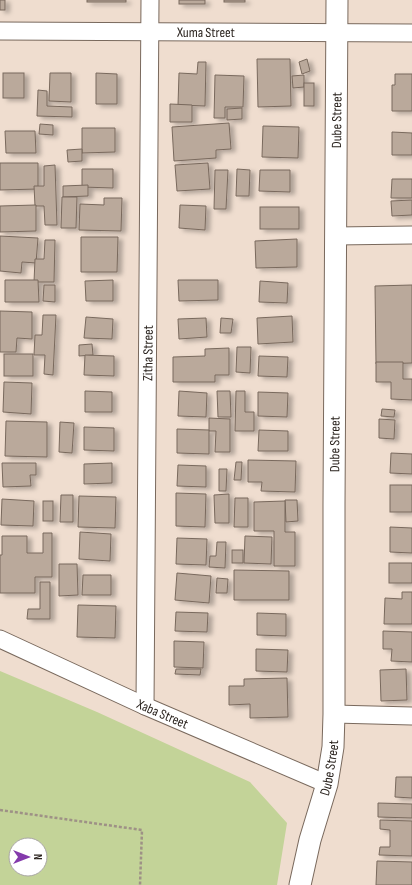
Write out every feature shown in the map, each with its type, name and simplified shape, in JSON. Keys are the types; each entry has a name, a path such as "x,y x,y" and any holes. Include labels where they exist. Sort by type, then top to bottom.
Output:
{"street":[{"name":"Zitha Street","path":"145,706 150,0"},
{"name":"Dube Street","path":"300,885 310,840 327,784 333,747 337,0"},
{"name":"Xuma Street","path":"0,31 412,33"},
{"path":"335,236 412,235"},
{"name":"Xaba Street","path":"0,639 145,706 327,784"},
{"path":"334,714 412,716"}],"path":[{"path":"0,810 142,830 140,885"}],"green space":[{"path":"0,671 97,712 250,782 287,823 277,885 0,885"}],"building":[{"path":"0,0 5,0 5,10 0,10"},
{"path":"87,0 126,0 126,2 87,2"},
{"path":"179,0 205,0 205,4 179,4"},
{"path":"224,0 245,0 245,2 224,2"},
{"path":"257,59 290,59 291,106 258,107"},
{"path":"307,59 310,71 302,74 299,62"},
{"path":"198,62 206,62 205,106 178,105 179,73 197,74"},
{"path":"3,73 24,73 24,98 3,98"},
{"path":"50,73 71,73 71,102 49,101"},
{"path":"96,73 117,74 117,104 96,104"},
{"path":"395,74 412,74 412,111 392,111 392,85 395,85"},
{"path":"215,75 244,76 243,107 225,107 225,118 214,118"},
{"path":"304,75 304,87 293,88 292,76"},
{"path":"304,83 314,83 314,106 304,106"},
{"path":"38,90 47,91 47,106 72,107 72,117 37,116"},
{"path":"170,104 192,105 192,122 170,122"},
{"path":"242,108 242,119 227,120 227,109"},
{"path":"229,123 231,149 216,150 216,158 174,161 172,127"},
{"path":"40,124 53,125 53,135 39,134"},
{"path":"263,126 299,127 298,158 262,157"},
{"path":"82,128 115,128 115,152 82,153"},
{"path":"5,131 35,131 36,153 6,153"},
{"path":"392,132 412,133 412,155 392,155"},
{"path":"82,149 82,161 68,162 67,150"},
{"path":"0,163 38,163 38,189 0,190"},
{"path":"208,163 210,189 177,191 175,165"},
{"path":"55,165 57,225 45,225 44,206 35,206 34,186 44,186 44,166"},
{"path":"82,169 113,169 113,188 82,187"},
{"path":"237,169 250,170 249,196 236,196"},
{"path":"215,170 228,170 226,209 214,209"},
{"path":"260,170 290,170 290,192 259,191"},
{"path":"392,179 412,179 412,198 391,198"},
{"path":"88,185 88,196 63,197 63,186"},
{"path":"62,197 77,197 76,228 61,228"},
{"path":"104,198 122,198 121,231 79,230 80,204 104,205"},
{"path":"412,200 412,215 392,216 391,201"},
{"path":"36,205 36,231 0,232 0,206"},
{"path":"180,205 206,206 205,230 179,228"},
{"path":"260,207 299,207 299,229 260,229"},
{"path":"0,236 38,238 36,263 22,262 21,273 0,271"},
{"path":"81,237 118,237 117,272 81,272"},
{"path":"297,239 297,267 256,268 255,241"},
{"path":"45,240 55,240 54,282 34,282 35,259 44,259"},
{"path":"5,280 38,280 39,302 5,302"},
{"path":"113,280 113,301 86,301 85,281"},
{"path":"178,280 218,280 218,300 179,301"},
{"path":"260,281 288,283 287,303 259,302"},
{"path":"44,285 55,285 55,302 43,301"},
{"path":"412,285 412,363 376,364 375,286"},
{"path":"0,311 32,312 32,339 17,338 16,352 0,352"},
{"path":"43,315 56,315 53,375 44,374 45,355 34,355 35,335 42,335"},
{"path":"292,316 293,342 258,344 257,318"},
{"path":"86,317 113,319 112,339 84,338"},
{"path":"206,318 207,337 179,339 178,319"},
{"path":"221,318 233,319 231,333 220,333"},
{"path":"92,344 93,355 79,356 79,345"},
{"path":"237,347 251,347 250,373 236,372"},
{"path":"229,348 229,375 215,375 215,382 173,382 173,357 205,356 205,349"},
{"path":"4,354 33,354 33,376 4,376"},
{"path":"85,355 114,356 114,376 84,375"},
{"path":"259,356 288,357 287,377 258,376"},
{"path":"376,362 403,362 403,379 412,379 412,400 391,399 391,382 376,382"},
{"path":"4,382 32,383 31,414 3,412"},
{"path":"85,391 112,392 112,412 85,412"},
{"path":"179,391 207,393 206,417 178,416"},
{"path":"217,391 230,391 231,417 218,417"},
{"path":"236,391 245,391 245,412 254,412 254,431 235,431"},
{"path":"258,392 288,393 287,417 258,416"},
{"path":"382,409 395,410 394,417 381,416"},
{"path":"209,418 230,419 230,452 215,452 216,431 209,431"},
{"path":"379,419 395,420 394,439 379,438"},
{"path":"6,421 47,422 47,457 5,456"},
{"path":"60,422 74,423 72,453 59,452"},
{"path":"84,427 114,428 114,451 84,450"},
{"path":"177,429 209,430 209,454 177,453"},
{"path":"259,430 288,431 288,451 258,451"},
{"path":"391,453 412,454 412,474 390,473"},
{"path":"248,460 296,461 295,492 261,491 262,482 248,482"},
{"path":"236,462 242,462 241,480 234,480"},
{"path":"2,463 36,463 36,475 30,475 31,486 3,487"},
{"path":"112,463 112,483 84,484 84,464"},
{"path":"178,465 206,466 206,487 177,486"},
{"path":"219,469 227,469 226,491 219,491"},
{"path":"390,485 412,485 412,512 390,512"},
{"path":"176,493 206,494 205,527 176,526"},
{"path":"229,494 229,523 215,523 214,495"},
{"path":"61,495 73,495 73,522 60,522"},
{"path":"79,496 116,497 115,528 78,527"},
{"path":"235,498 248,498 248,527 234,527"},
{"path":"2,499 34,501 33,526 1,525"},
{"path":"285,500 297,500 298,521 286,522"},
{"path":"43,501 53,501 53,521 43,521"},
{"path":"285,501 285,532 295,532 295,566 274,566 274,531 254,531 254,502"},
{"path":"390,527 412,528 412,553 390,552"},
{"path":"80,532 111,534 110,561 79,559"},
{"path":"43,533 52,533 52,577 35,577 35,593 0,593 0,555 2,555 2,536 27,536 27,553 43,553"},
{"path":"245,536 272,537 271,564 244,563"},
{"path":"177,538 207,539 206,565 176,564"},
{"path":"217,542 226,542 225,568 209,567 210,556 216,556"},
{"path":"232,550 243,550 243,563 232,563"},
{"path":"389,563 412,563 412,583 389,583"},
{"path":"59,564 77,564 78,595 59,596"},
{"path":"234,570 289,571 289,600 234,600"},
{"path":"177,573 211,576 209,603 175,600"},
{"path":"83,575 111,575 111,595 82,595"},
{"path":"217,578 228,579 227,593 216,593"},
{"path":"40,582 50,582 50,619 27,619 28,609 40,609"},
{"path":"402,592 412,592 412,624 384,624 385,598 402,599"},
{"path":"78,605 116,606 115,638 77,637"},
{"path":"176,612 208,613 207,632 175,631"},
{"path":"257,613 286,614 286,636 257,635"},
{"path":"383,631 412,632 412,662 391,661 392,649 383,649"},
{"path":"174,641 204,642 203,668 174,667"},
{"path":"256,649 288,650 287,672 256,671"},
{"path":"176,669 201,669 200,675 175,674"},
{"path":"406,669 407,700 381,701 380,670"},
{"path":"287,678 288,717 250,718 250,704 229,705 229,686 244,686 244,679"},
{"path":"396,777 412,777 412,798 395,797"},
{"path":"378,803 412,804 412,818 378,817"},
{"path":"380,820 412,821 412,856 379,855 380,847 390,847 390,830 380,829"},
{"path":"377,861 412,862 412,885 376,885"}]}
